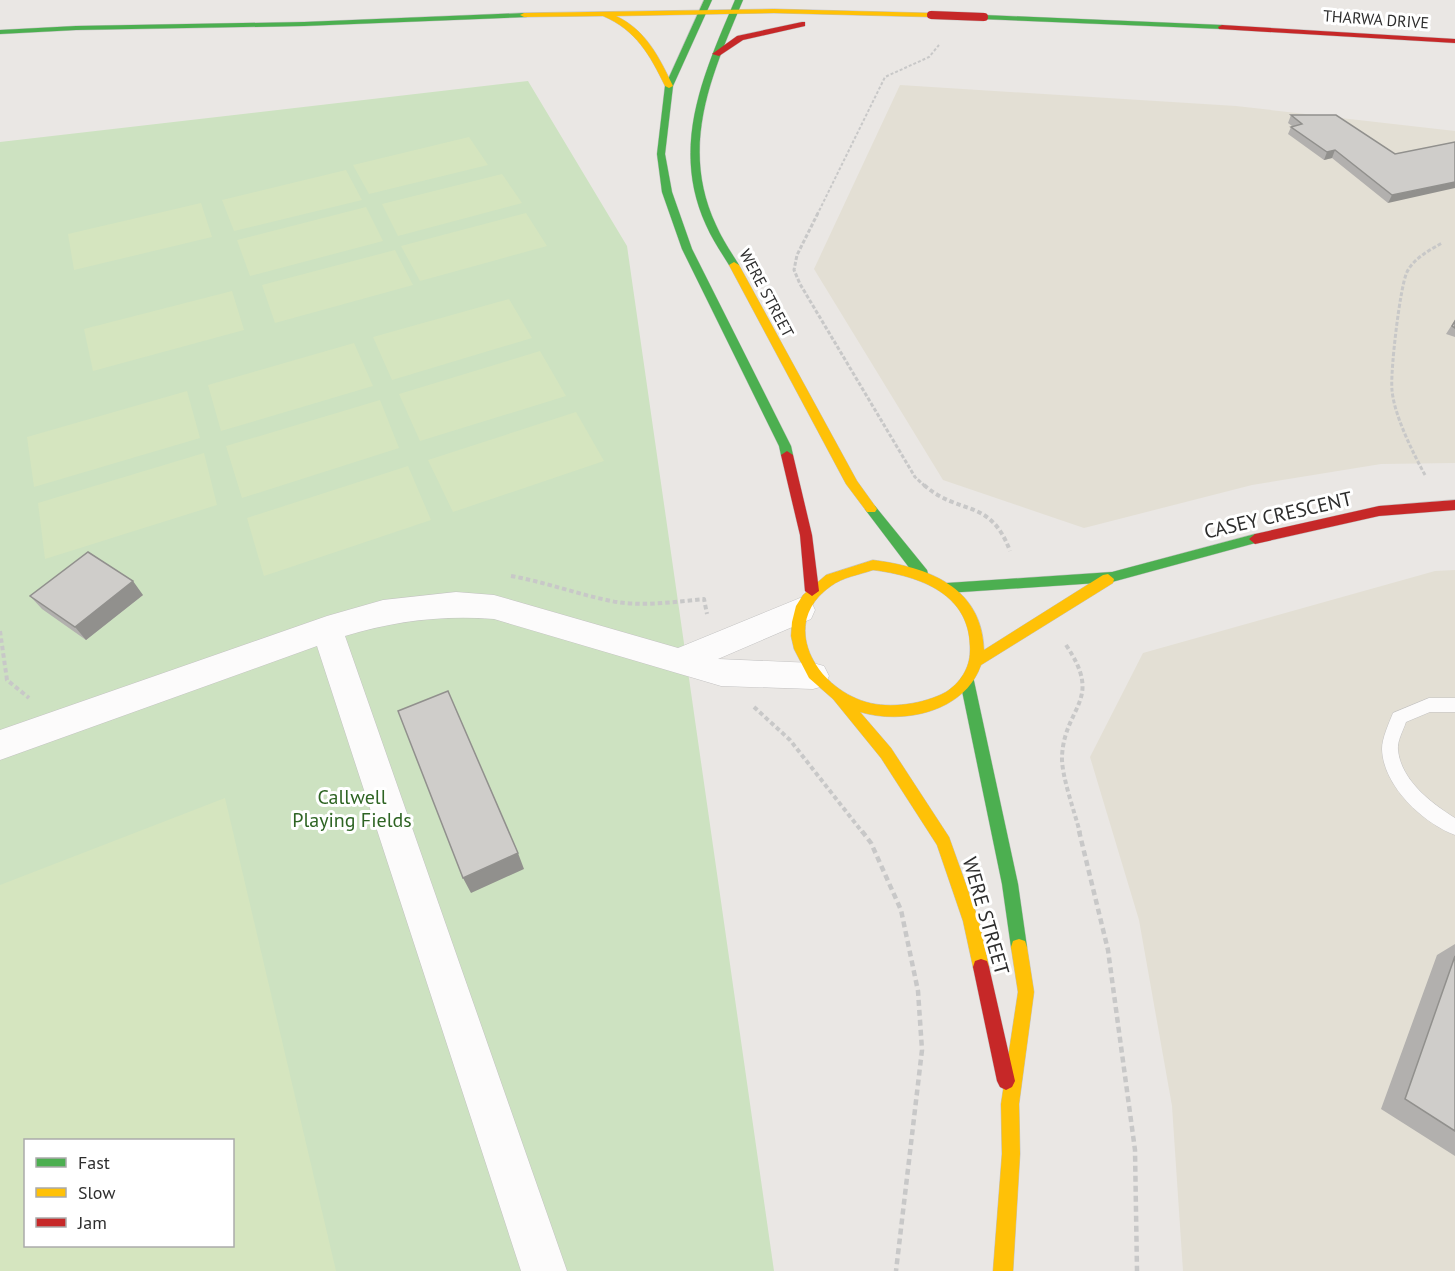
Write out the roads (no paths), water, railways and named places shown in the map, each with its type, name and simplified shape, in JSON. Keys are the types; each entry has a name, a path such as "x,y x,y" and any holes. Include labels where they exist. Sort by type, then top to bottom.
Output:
{"street":[{"path":"679,661 806,601 829,578 873,565 898,567 922,574 947,588 963,604 974,622 979,641 977,661 967,681 950,698 925,709 897,713 867,709 840,699 813,676 800,654 796,632 806,601 806,536 785,446 682,237 667,192 661,154 669,86 706,5"},
{"name":"THARWA DRIVE","path":"0,32 78,28 301,24 738,5 1455,39"},
{"name":"WERE STREET","path":"738,5 699,100 695,137 697,179 706,214 852,484 922,574"},
{"path":"599,11 623,19 635,28 650,48 669,86"},
{"path":"716,54 740,38 763,31 878,12"},
{"name":"THARWA DRIVE","path":"1229,13 1310,20 1455,39"},
{"path":"0,23 96,14"},
{"name":"CASEY CRESCENT","path":"947,588 1112,577 1287,530 1379,511 1455,505"},
{"name":"CASEY CRESCENT","path":"977,661 1112,577"},
{"path":"0,745 327,629 383,612 456,604 494,607 530,620 721,673 813,676"},
{"path":"327,629 544,1271"},
{"name":"WERE STREET","path":"967,681 1010,884 1026,992 1010,1104 1011,1154 1004,1271"},
{"name":"WERE STREET","path":"840,699 886,753 944,842 971,921 1010,1104"}],"lane":[{"path":"1455,705 1429,705 1399,718 1390,749 1401,780 1432,814 1455,827"}],"park label":[{"name":"Callwell Playing Fields","path":"352,808"}]}
